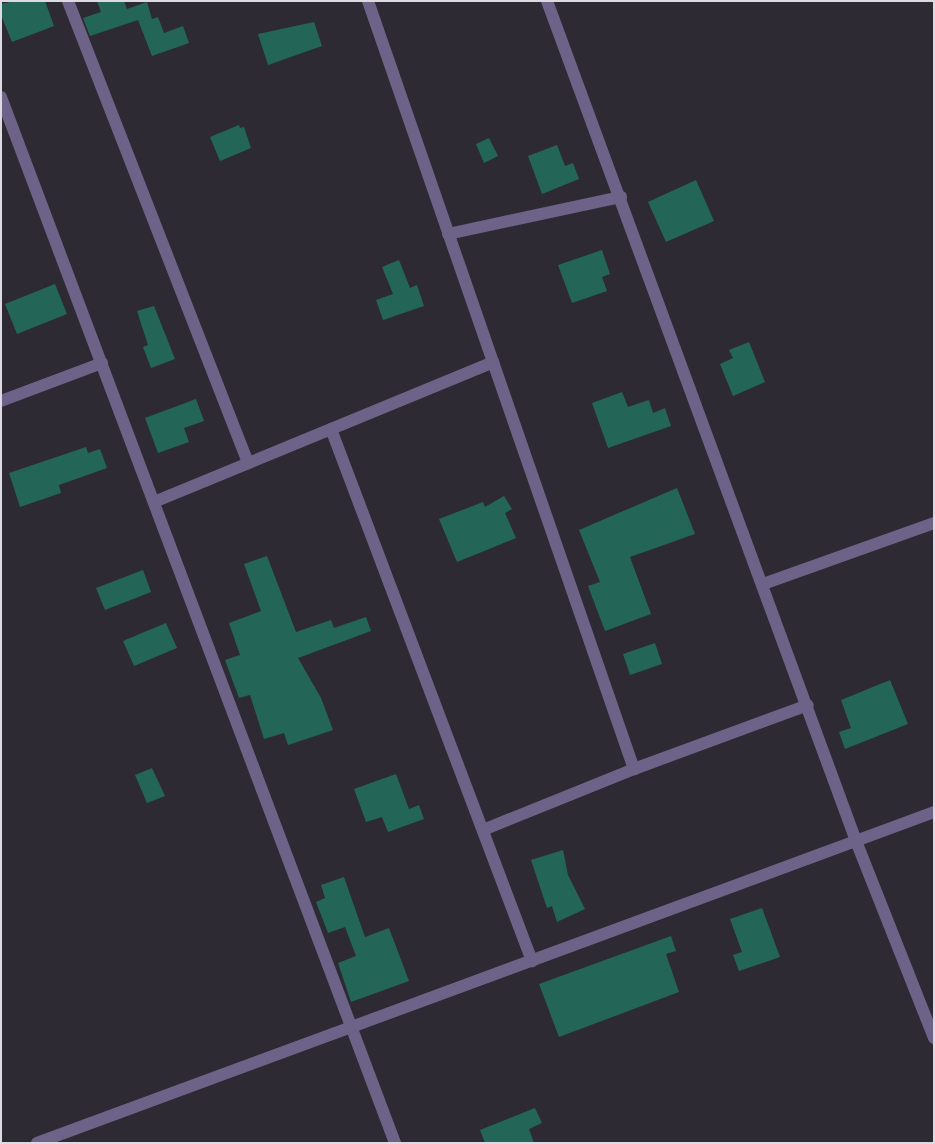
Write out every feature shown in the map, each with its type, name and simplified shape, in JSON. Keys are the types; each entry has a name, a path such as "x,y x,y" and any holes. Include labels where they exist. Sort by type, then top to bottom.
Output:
{"street":[{"path":"68,1 248,463"},
{"path":"368,1 634,769"},
{"path":"547,1 808,705 856,842 934,1038"},
{"path":"1,97 395,1143"},
{"path":"448,234 621,197"},
{"path":"154,502 493,362"},
{"path":"1,401 102,363"},
{"path":"331,429 532,960"},
{"path":"763,584 934,523"},
{"path":"483,830 634,769 808,705"},
{"path":"37,1143 934,812"}],"building":[{"path":"14,1 45,1 54,26 12,42 1,15 1,4"},
{"path":"97,1 124,1 127,9 147,2 152,19 158,17 164,33 183,26 189,43 152,56 138,20 90,36 83,18 101,12"},
{"path":"314,22 322,46 268,65 258,34"},
{"path":"239,125 240,128 244,127 251,148 220,161 210,137"},
{"path":"489,138 498,156 484,163 476,144"},
{"path":"557,145 565,166 573,163 579,179 542,194 528,156"},
{"path":"696,180 714,221 666,242 648,202"},
{"path":"602,250 610,274 602,277 607,291 572,303 558,265"},
{"path":"399,260 410,288 417,285 424,306 383,320 376,300 393,294 382,267"},
{"path":"55,284 67,314 17,334 5,304"},
{"path":"154,306 175,359 151,368 143,347 148,345 137,311"},
{"path":"749,342 765,382 733,396 720,364 733,358 729,350"},
{"path":"622,392 628,407 649,400 653,413 665,408 671,426 608,448 592,403"},
{"path":"196,399 204,421 184,428 189,442 158,453 145,418"},
{"path":"86,447 88,453 100,449 107,468 59,485 61,493 20,507 9,473"},
{"path":"677,488 695,534 630,557 651,614 605,631 588,586 600,582 579,530"},
{"path":"504,496 512,509 505,513 516,538 457,562 439,519 483,502 485,507"},
{"path":"267,556 296,632 331,620 334,628 366,617 371,631 298,658 321,698 333,730 288,745 284,733 264,739 250,695 239,698 225,660 240,655 229,623 261,611 244,564"},
{"path":"143,570 151,592 105,610 96,588"},
{"path":"166,623 177,648 134,666 123,641"},
{"path":"655,643 662,664 630,675 623,654"},
{"path":"890,680 908,724 845,749 839,732 851,728 841,700"},
{"path":"152,768 165,796 147,803 135,775"},
{"path":"396,774 409,809 419,805 424,819 388,832 382,817 366,822 354,789"},
{"path":"563,850 568,875 585,909 557,922 552,906 547,908 531,860"},
{"path":"344,877 365,937 389,928 409,981 351,1002 338,963 356,956 345,927 328,933 316,902 325,898 321,885"},
{"path":"762,908 780,957 739,971 733,955 742,952 730,919"},
{"path":"671,936 676,951 666,954 679,992 559,1037 539,984"},
{"path":"535,1108 542,1123 529,1129 534,1143 485,1143 480,1130"}]}
